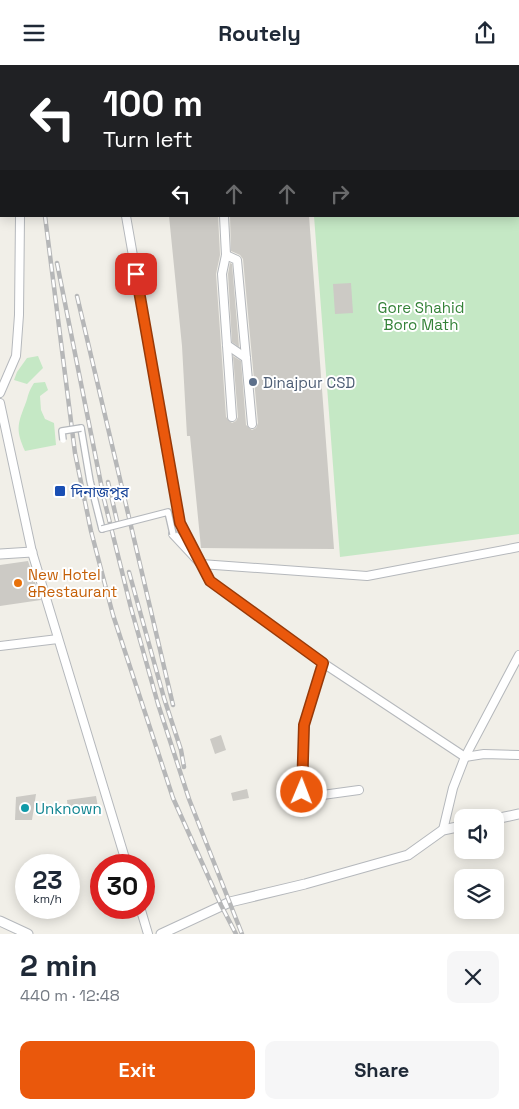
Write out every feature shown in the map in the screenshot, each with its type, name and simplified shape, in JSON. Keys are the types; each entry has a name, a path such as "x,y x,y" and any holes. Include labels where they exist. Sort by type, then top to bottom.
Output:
{"street":[{"path":"0,393 16,356 19,315 20,217"},
{"path":"126,217 180,523 210,581 323,663 465,757 484,754 519,755"},
{"path":"224,217 226,255 222,274 232,417"},
{"path":"226,255 237,260 252,424"},
{"path":"227,345 246,358"},
{"path":"0,403 32,552 124,854"},
{"path":"63,440 62,431 81,428 90,481 102,529 168,512 173,534 201,564 367,576 519,547"},
{"path":"0,554 32,552"},
{"path":"0,646 58,639"},
{"path":"444,829 453,788 465,757 519,655"},
{"path":"323,663 304,725 303,796 359,790"},
{"path":"504,817 519,814"},
{"path":"165,933 230,902 305,884 408,855 444,829 454,827"},
{"path":"144,919 148,934"},
{"path":"0,921 28,934"}],"green space":[{"name":"Gore Shahid Boro Math","path":"314,217 519,217 519,534 340,557"},
{"path":"38,356 43,368 27,384 14,380 27,358"},
{"path":"45,382 48,390 40,396 41,410 45,419 54,423 56,445 25,451 19,433 20,418 34,383"}],"building":[{"name":"Dinajpur CSD","path":"169,217 218,217 220,255 216,274 226,417 232,423 238,417 233,356 241,361 246,425 252,430 256,428 258,423 243,259 240,255 231,251 230,217 309,217 334,549 201,548 190,436 187,436 182,346"},
{"path":"230,263 232,264 239,347 232,342 228,274"},
{"path":"351,283 353,313 335,314 333,284"},
{"name":"New Hotel &Restaurant","path":"28,561 41,600 0,606 0,565"},
{"path":"221,735 226,750 215,754 210,739"},
{"path":"247,789 249,798 233,801 231,793"},
{"name":"Unknown","path":"36,794 32,820 15,820 16,797"},
{"path":"96,796 98,807 68,811 67,800"}],"railway":[{"path":"45,217 75,453 91,531 113,615 173,798 236,934"},
{"path":"57,263 104,499 131,608 158,704 189,799 242,934"},
{"path":"77,296 173,705"},
{"path":"108,482 117,521"},
{"path":"129,572 164,698 181,750 184,767"}],"place":[{"name":"Dinajpur CSD","path":"253,382"},
{"name":"দিনাজপুর","path":"60,491"},
{"name":"New Hotel &Restaurant","path":"18,583"},
{"name":"Unknown","path":"25,808"}],"route":[{"path":"136,274 180,523 210,581 323,663 304,725 302,792"}]}
